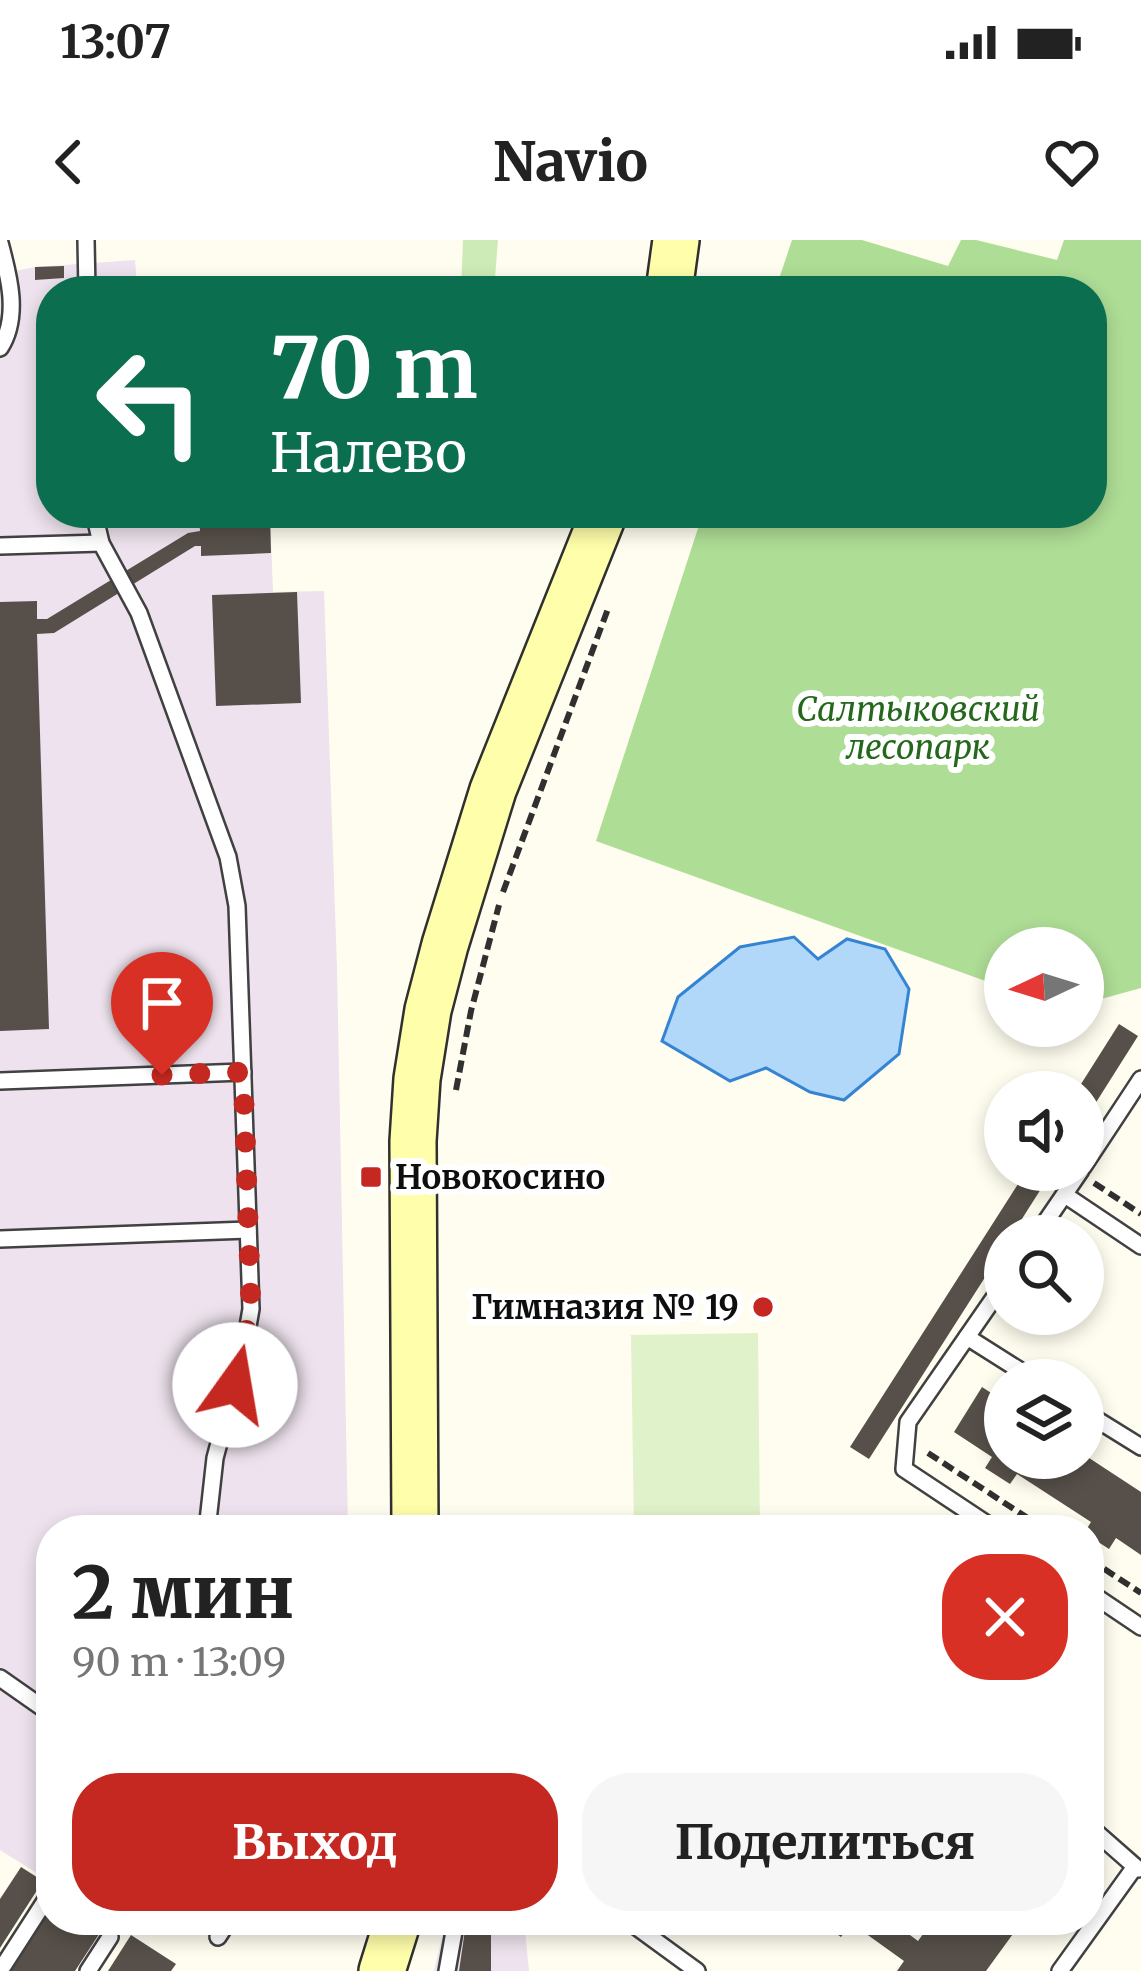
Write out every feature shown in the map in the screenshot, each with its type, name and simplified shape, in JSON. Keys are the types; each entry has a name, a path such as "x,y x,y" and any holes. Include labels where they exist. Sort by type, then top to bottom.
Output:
{"street":[{"path":"671,276 676,240"},
{"path":"416,1515 412,1141 428,1010 493,790 598,528"},
{"path":"382,1971 393,1935"}],"lane":[{"path":"86,240 87,276"},
{"path":"0,243 11,310 10,328 0,348"},
{"path":"98,528 139,613 228,857 237,906 251,1309 215,1458 209,1515"},
{"path":"0,546 101,543"},
{"path":"0,1081 243,1072"},
{"path":"1104,1135 1141,1079"},
{"path":"1051,1215 1068,1191"},
{"path":"1065,1195 1141,1246"},
{"path":"0,1239 248,1230"},
{"path":"974,1515 904,1468 908,1422 984,1312"},
{"path":"967,1337 1002,1359"},
{"path":"1104,1424 1141,1448"},
{"path":"1104,1602 1141,1627"},
{"path":"0,1678 36,1703"},
{"path":"1104,1839 1137,1869 1104,1913"},
{"path":"0,1971 36,1915"},
{"path":"447,1971 453,1935"},
{"path":"648,1935 697,1971"},
{"path":"1060,1971 1087,1935"},
{"path":"88,1971 110,1937"}],"path":[{"path":"454,1101 471,1011 502,895 615,592"},
{"path":"1104,1187 1141,1214"},
{"path":"906,1438 1023,1515"},
{"path":"1104,1568 1141,1593"}],"shaded area":[{"path":"135,260 136,276 36,276 36,528 271,528 273,592 324,591 348,1515 36,1515 36,1873 0,1850 0,274"},
{"path":"442,1935 525,1935 529,1971 434,1971"}],"green space":[{"path":"463,240 498,240 495,276 462,276"},
{"name":"Салтыковский лесопарк","path":"792,240 862,240 948,266 961,240 1057,260 1064,240 1141,240 1141,988 1104,998 1104,927 984,927 984,980 596,841 698,528 1107,528 1107,276 780,276"},
{"path":"758,1333 760,1515 634,1515 631,1335"}],"water":[{"path":"794,937 818,959 847,939 885,949 909,989 899,1054 844,1100 810,1092 766,1068 730,1081 662,1041 678,997 740,947"}],"building":[{"path":"64,266 64,276 36,276 35,280 35,267"},
{"path":"270,528 271,553 201,556 201,546 195,546 54,633 37,634 49,1029 0,1031 0,602 37,601 37,619 47,619 188,533"},
{"path":"297,592 301,703 216,706 212,595"},
{"path":"1119,1024 1138,1036 1104,1090 1104,1071 1089,1071"},
{"path":"1014,1191 1040,1191 1024,1215 998,1215"},
{"path":"984,1237 984,1279 869,1459 850,1447"},
{"path":"982,1387 984,1388 984,1452 954,1432"},
{"path":"1104,1468 1141,1492 1141,1555 1116,1538 1109,1549 1104,1546 1104,1515 1080,1515 1025,1479 1104,1479"},
{"path":"21,1867 36,1877 36,1892 0,1948 0,1899"},
{"path":"36,1930 36,1935 99,1935 75,1971 10,1971"},
{"path":"131,1935 176,1964 171,1971 108,1971"},
{"path":"464,1935 491,1935 491,1971 459,1971"},
{"path":"868,1935 910,1935 918,1941 922,1935 1012,1935 986,1971 897,1971 904,1961"}],"place":[{"name":"Новокосино","path":"371,1177"},
{"name":"Гимназия № 19","path":"763,1307"}],"route":[{"path":"162,1075 243,1072 251,1309 235,1385"}]}
